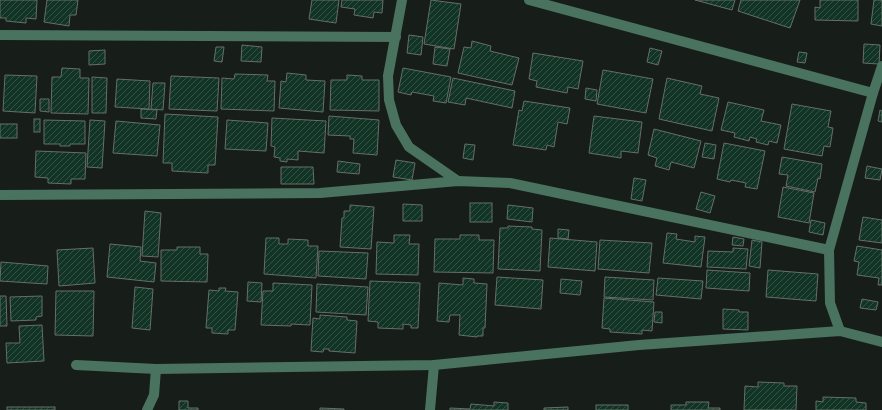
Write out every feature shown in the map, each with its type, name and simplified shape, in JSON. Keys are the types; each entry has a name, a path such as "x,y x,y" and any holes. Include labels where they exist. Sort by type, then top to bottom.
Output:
{"street":[{"path":"402,0 388,76 389,100 396,124 409,146 458,181"},
{"path":"529,0 873,93"},
{"path":"0,35 396,37"},
{"path":"840,331 830,302 829,250 882,66"},
{"path":"0,195 320,193 458,181 510,183 829,250"},
{"path":"76,366 156,369 434,365 639,345 840,331 882,342"},
{"path":"430,410 434,365"},
{"path":"147,410 154,395 156,369"}],"building":[{"path":"0,0 37,0 36,19 26,18 26,23 6,21 6,18 0,18"},
{"path":"47,0 78,0 76,15 70,15 69,26 44,22"},
{"path":"312,0 339,0 336,23 309,19"},
{"path":"342,0 383,0 382,13 374,12 373,18 354,15 355,9 341,7"},
{"path":"431,0 461,4 454,49 424,44"},
{"path":"695,0 735,0 732,10"},
{"path":"741,0 800,0 790,28 738,11"},
{"path":"820,0 858,0 858,21 815,20 815,7 820,8"},
{"path":"874,0 882,0 882,26 871,24"},
{"path":"409,35 423,37 421,55 407,53"},
{"path":"472,41 491,46 490,51 519,58 512,85 458,73 464,47 471,48"},
{"path":"864,44 880,45 879,64 863,63"},
{"path":"242,45 262,47 261,62 241,61"},
{"path":"216,47 224,47 222,62 214,61"},
{"path":"435,47 450,49 447,66 433,64"},
{"path":"650,48 662,51 658,65 647,62"},
{"path":"105,50 105,64 89,65 89,51"},
{"path":"799,52 807,53 805,63 797,62"},
{"path":"533,53 583,61 578,89 568,87 567,93 536,87 537,81 529,79"},
{"path":"62,68 80,69 80,78 89,78 88,114 51,113 52,77 61,77"},
{"path":"403,68 451,77 446,103 433,101 434,96 412,92 411,95 398,92"},
{"path":"603,70 653,79 646,113 597,104"},
{"path":"287,73 306,75 306,80 325,81 323,112 279,108 281,81 286,82"},
{"path":"235,74 268,75 267,81 275,81 274,111 221,109 222,78 234,79"},
{"path":"5,75 37,76 35,113 3,111"},
{"path":"347,75 362,76 362,80 379,80 379,111 330,110 331,80 347,80"},
{"path":"171,76 219,78 217,111 169,109"},
{"path":"92,77 107,78 106,113 92,113"},
{"path":"453,78 515,91 512,108 466,98 465,105 448,102"},
{"path":"667,78 702,86 700,94 719,98 712,131 659,119"},
{"path":"117,79 150,81 149,109 115,107"},
{"path":"153,83 165,83 163,110 151,109"},
{"path":"586,88 597,90 596,101 585,99"},
{"path":"40,99 49,99 49,112 40,111"},
{"path":"524,101 570,108 567,124 558,122 554,147 547,145 546,150 513,145 519,110 522,111"},
{"path":"728,102 764,110 761,121 781,125 777,143 769,141 768,145 756,142 757,139 750,137 749,141 734,137 735,133 721,130"},
{"path":"792,104 831,111 828,127 833,128 830,147 824,146 822,156 784,149"},
{"path":"141,109 157,110 156,119 141,118"},
{"path":"880,110 882,111 882,122 878,121"},
{"path":"165,114 218,117 215,165 208,165 208,173 172,171 172,163 163,163"},
{"path":"329,116 379,120 377,155 353,153 354,139 350,139 350,136 328,135"},
{"path":"594,116 642,122 638,153 621,151 621,158 589,153"},
{"path":"272,118 326,121 324,153 298,151 298,160 287,159 287,162 280,161 280,158 274,157 275,147 271,146"},
{"path":"34,119 40,119 40,132 34,132"},
{"path":"44,120 85,121 85,144 60,146 60,144 44,144"},
{"path":"90,120 105,121 102,168 87,167"},
{"path":"227,120 268,123 266,151 225,149"},
{"path":"116,121 160,125 157,156 113,153"},
{"path":"0,124 17,124 17,138 0,138"},
{"path":"654,129 701,141 694,168 671,162 669,170 655,166 657,158 648,155"},
{"path":"705,143 716,145 714,159 702,157"},
{"path":"724,143 765,151 757,189 745,187 746,183 717,179"},
{"path":"465,144 475,145 473,160 463,158"},
{"path":"36,151 86,153 85,179 71,179 71,184 48,183 48,178 35,177"},
{"path":"782,157 822,164 820,179 818,178 815,192 786,186 788,175 779,174"},
{"path":"396,160 415,163 412,180 393,177"},
{"path":"338,161 360,164 359,174 337,172"},
{"path":"867,166 882,169 880,180 865,178"},
{"path":"281,167 313,167 314,184 281,184"},
{"path":"634,178 646,180 642,201 631,199"},
{"path":"783,187 814,193 809,223 778,217"},
{"path":"701,192 715,196 710,213 696,209"},
{"path":"470,203 492,203 492,222 470,222"},
{"path":"403,204 422,205 422,221 403,221"},
{"path":"350,205 374,207 371,249 340,247 342,218 344,218 344,211 350,211"},
{"path":"508,205 533,208 532,222 507,219"},
{"path":"145,211 161,213 158,257 142,256"},
{"path":"863,217 882,220 882,243 859,240"},
{"path":"811,220 825,223 823,235 809,232"},
{"path":"508,226 532,227 532,229 542,230 540,271 498,269 500,228 508,228"},
{"path":"558,229 569,230 568,239 558,238"},
{"path":"667,233 677,234 676,239 695,242 695,236 705,237 701,267 663,263"},
{"path":"394,235 410,235 409,244 419,244 418,275 376,274 377,242 394,243"},
{"path":"460,235 479,235 479,240 494,240 493,273 434,272 435,239 460,239"},
{"path":"733,237 744,239 743,246 732,245"},
{"path":"266,238 279,238 279,244 288,244 288,239 308,240 308,246 318,246 316,278 264,274"},
{"path":"550,238 597,242 595,271 548,267"},
{"path":"600,240 652,243 649,273 598,269"},
{"path":"752,240 762,242 760,268 749,266"},
{"path":"110,244 141,247 140,261 156,263 154,282 107,277"},
{"path":"857,246 882,250 882,285 878,285 879,278 857,275 859,262 854,261"},
{"path":"177,247 200,247 200,254 208,254 207,282 161,281 161,250 177,250"},
{"path":"93,248 95,283 59,286 57,250"},
{"path":"733,248 748,249 746,269 707,267 708,251 733,252"},
{"path":"319,251 368,253 366,279 318,276"},
{"path":"1,262 48,266 47,284 0,281"},
{"path":"707,270 750,273 749,291 706,288"},
{"path":"768,270 818,274 816,301 766,297"},
{"path":"497,277 543,280 541,309 495,305"},
{"path":"605,277 654,280 653,300 604,297"},
{"path":"463,278 474,279 474,283 487,284 485,328 483,328 483,336 477,337 459,335 460,315 450,315 449,322 437,321 439,283 463,285"},
{"path":"658,278 703,281 701,299 656,295"},
{"path":"561,279 582,281 580,295 560,293"},
{"path":"370,281 420,283 418,328 411,328 411,325 403,324 403,329 378,328 378,322 368,321"},
{"path":"248,282 262,283 261,302 247,301"},
{"path":"273,283 312,285 310,325 261,325 263,291 273,291"},
{"path":"317,284 368,287 366,315 316,312"},
{"path":"135,287 153,289 150,330 132,328"},
{"path":"219,288 226,288 225,291 238,292 235,330 228,330 228,334 212,333 212,328 206,328 209,290 219,291"},
{"path":"56,291 94,291 93,336 55,335"},
{"path":"0,296 6,296 7,326 0,326"},
{"path":"42,296 42,316 36,317 36,320 11,321 10,297"},
{"path":"604,298 654,302 652,331 642,330 642,334 610,332 610,329 602,328"},
{"path":"862,299 878,302 876,310 860,308"},
{"path":"723,309 748,312 748,330 723,329"},
{"path":"655,312 662,312 662,323 654,322"},
{"path":"320,315 347,317 347,320 357,321 355,353 329,351 329,349 324,349 323,352 311,351 313,318 320,319"},
{"path":"42,325 44,361 7,363 6,343 20,343 19,326"},
{"path":"758,382 784,383 784,386 797,386 796,410 744,410 745,386 758,387"},
{"path":"823,397 856,398 856,402 866,403 866,410 816,410 816,401 823,402"},
{"path":"179,401 188,401 188,408 198,408 198,410 179,410"},
{"path":"494,402 508,403 508,410 450,410 450,408 470,409 471,404 494,406"},
{"path":"686,402 709,402 708,408 720,408 720,410 671,410 671,405 686,405"},
{"path":"596,405 628,405 628,410 596,410"},
{"path":"7,407 55,407 55,410 7,410"},
{"path":"568,407 568,410 544,410 544,408"},
{"path":"320,408 344,409 344,410 320,410"}]}
